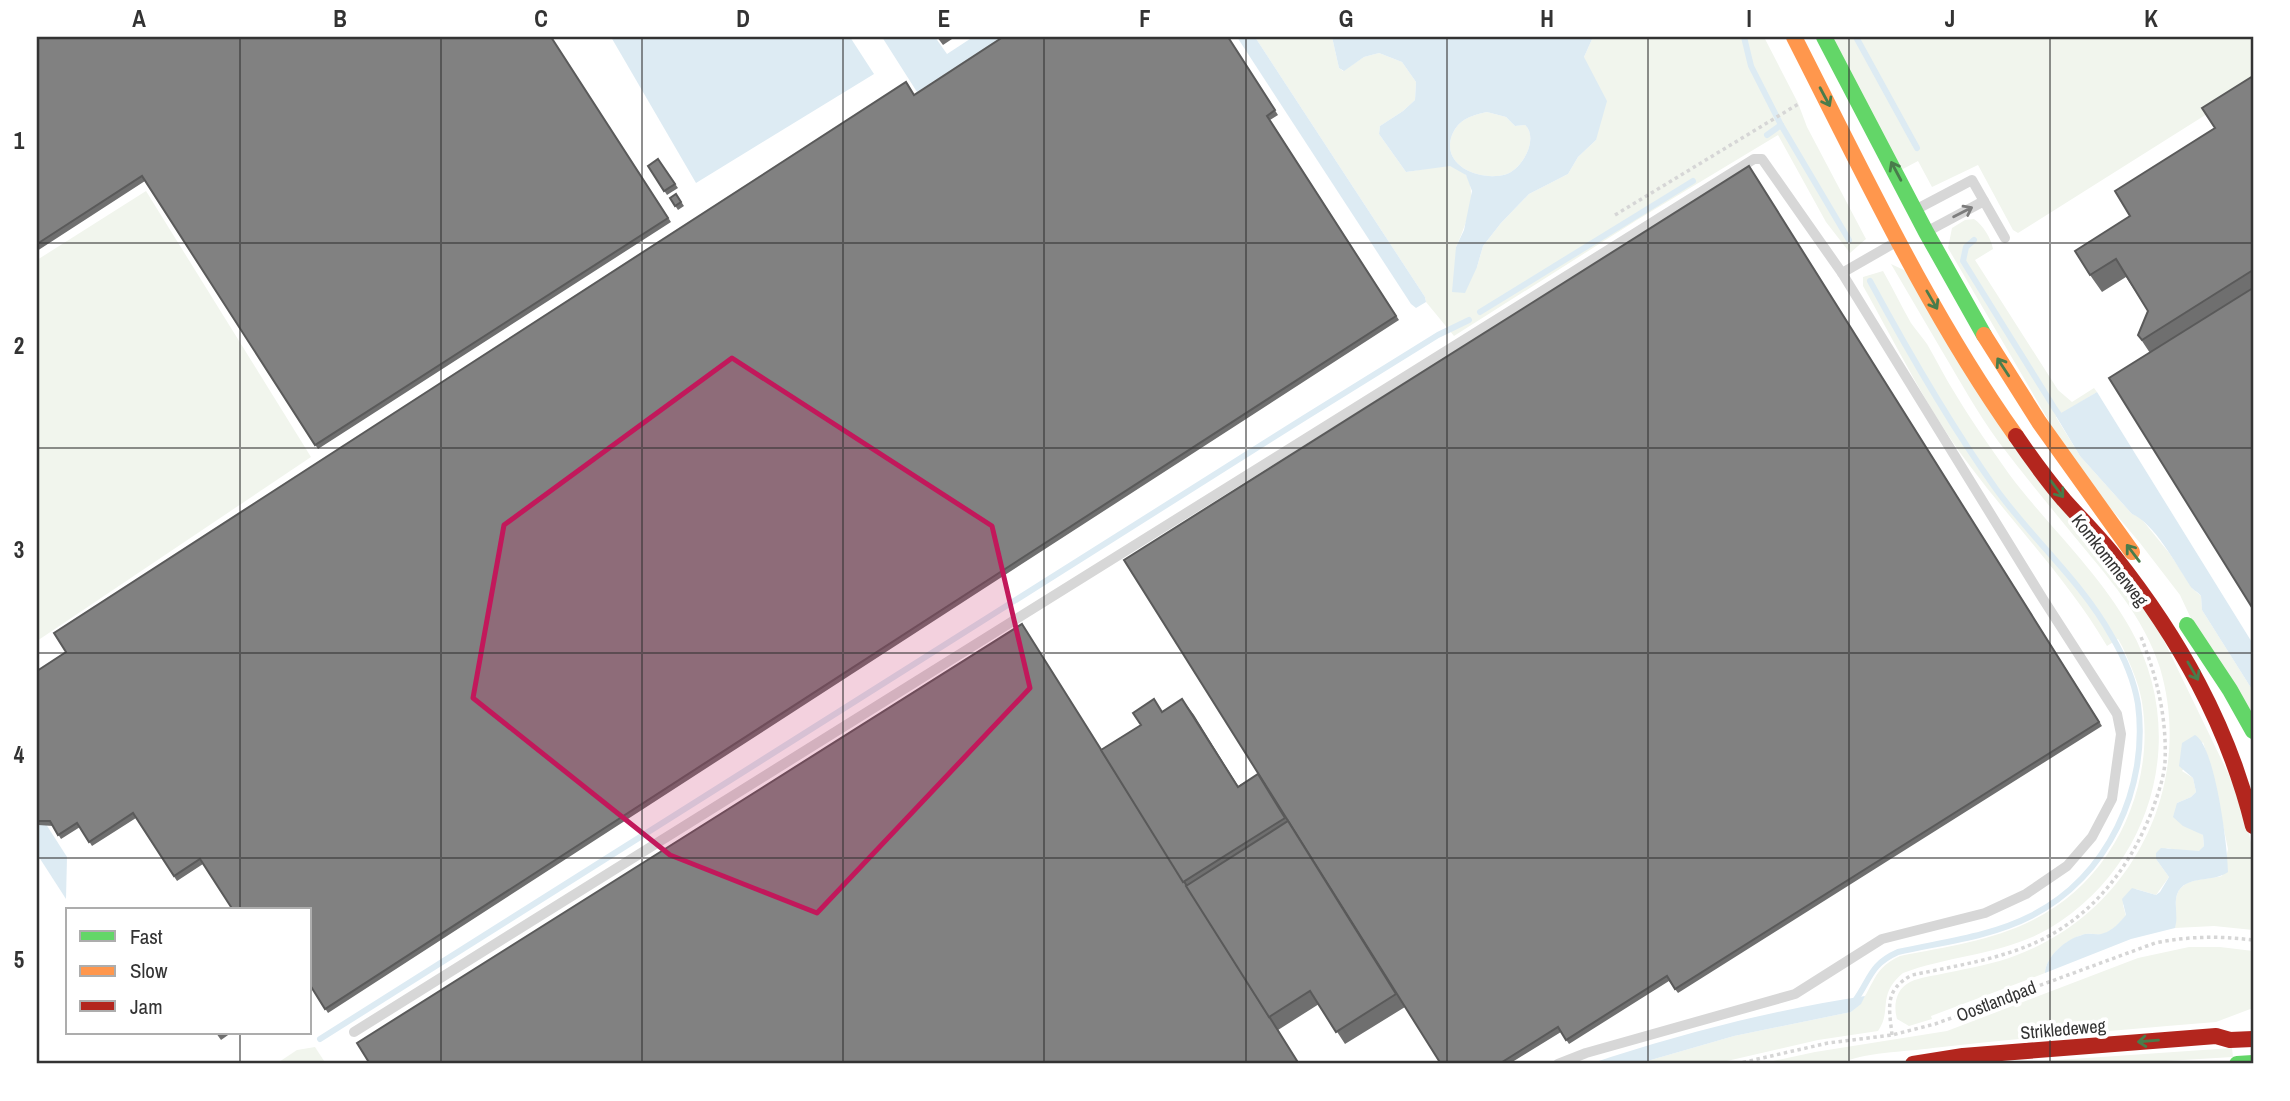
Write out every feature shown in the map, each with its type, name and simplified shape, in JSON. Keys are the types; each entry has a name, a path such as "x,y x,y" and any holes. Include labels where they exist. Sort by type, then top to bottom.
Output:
{"main road":[{"name":"Komkommerweg","path":"1794,37 1873,189 1911,229 2039,422 2144,568"},
{"name":"Komkommerweg","path":"1824,37 1967,361 2006,421 2071,508 2113,555 2181,650 2226,735 2253,826"},
{"path":"2177,612 2201,645 2253,731"},
{"name":"Strikledeweg","path":"2216,1036 2228,1028 2253,1023"},
{"name":"Strikledeweg","path":"1913,1064 1963,1056 2216,1036 2230,1040 2253,1039"},
{"path":"2237,1064 2253,1063"}],"lane":[{"path":"354,1032 1754,159 1762,159 1842,273 2117,714 2121,734 2112,799 2092,837 2067,866 2016,899 1985,913 1882,939 1842,967 1795,994 1586,1053 1558,1064"},
{"path":"1842,273 1911,229 1972,180 2005,238"},
{"path":"1911,229 1984,201"}],"path":[{"path":"1799,94 1806,111"},
{"path":"1615,215 1802,102"},
{"name":"Komkommerweg","path":"1892,1035 1889,1004 1895,987 1903,979 2003,954 2041,940 2089,907 2128,862 2149,819 2165,765 2161,698 2153,666 2141,636"},
{"name":"Oostlandpad","path":"1736,1064 1828,1043 1892,1035 1935,1024 2155,943 2182,937 2216,935 2253,940"}],"highlighted area":[{"path":"732,358 992,526 1030,688 817,913 670,855 473,698 504,525"}],"shaded area":[{"path":"611,37 850,37 874,74 696,183"},
{"path":"882,37 935,37 947,54 973,37 1003,37 917,92"},
{"path":"1237,37 1255,37 1426,302 1416,308 1411,304"},
{"path":"1255,37 1332,37 1339,68 1343,71 1364,57 1379,53 1402,62 1416,82 1415,100 1380,126 1379,134 1406,172 1450,166 1461,170 1468,178 1471,201 1456,247 1477,267 1483,246 1501,223 1529,194 1568,174 1578,157 1596,140 1584,57 1593,37 1764,37 1798,103 1807,127 1866,239 1850,253 1826,222 1778,135 1637,220 1454,336 1426,302"},
{"path":"1332,37 1593,37 1584,57 1607,101 1596,140 1578,157 1568,174 1529,194 1501,223 1483,246 1465,293 1452,292 1456,247 1464,230 1472,191 1466,175 1450,166 1406,172 1379,134 1380,126 1415,100 1416,82 1402,62 1379,53 1364,57 1344,71 1339,68","holes":["1487,112 1506,117 1515,126 1525,125 1529,131 1530,145 1519,166 1507,174 1487,176 1459,165 1450,148 1451,138 1460,123 1469,117"]},
{"path":"1830,37 2253,37 2253,85 2018,233 2013,230 1978,165 1932,187 1918,161 1901,170"},
{"path":"1487,112 1506,117 1515,126 1525,125 1529,131 1530,145 1527,152 1519,166 1507,174 1487,176 1467,170 1459,165 1450,148 1451,138 1460,123 1469,117"},
{"path":"146,191 311,457 37,641 37,260"},
{"path":"1974,219 1986,232 1993,249 1975,260 2058,390 2072,402 2094,388 2097,392 2056,417 2080,456 2132,514 2140,517 2201,596 2202,610 2253,691 2253,718 2194,625 2180,595 2075,466 1948,248 1952,228 1965,220"},
{"path":"1891,264 1906,271 2153,618 2242,802 2253,852 2253,930 2214,926 2175,928 2178,892 2188,883 2222,876 2228,849 2203,742 2182,771 2193,778 2196,792 2177,803 2179,822 2203,835 2204,846 2200,851 2188,852 2167,848 2156,859 2169,877 2156,895 2136,889 2123,905 2126,916 2116,926 2104,934 2076,937 2053,955 2045,973 1909,1026 1897,1019 1896,1014 1897,998 1905,985 1918,979 2008,958 2058,935 2093,908 2122,876 2145,839 2160,799 2169,756 2169,712 2160,668 2134,614 1990,430"},
{"path":"1883,271 1911,323 2009,474 2103,587 2130,628 2148,669 2157,711 2158,753 2151,794 2136,834 2114,870 2085,902 2050,928 2032,937 1903,973 1890,989 1878,1031 1818,1040 1714,1064 1637,1064 1734,1036 1851,1012 1859,1005 1882,968 1900,956 1985,938 2033,920 2061,903 2085,882 2106,857 2122,829 2134,798 2142,767 2145,734 2142,702 2122,646 2118,639 2107,646 2059,576 1987,488 1940,423 1863,286 1863,277"},
{"path":"2097,392 2253,644 2253,691 2202,610 2201,596 2190,586 2156,535 2132,514 2080,456 2056,416"},
{"path":"2195,735 2209,757 2214,776 2223,821 2228,872 2190,882 2179,891 2176,899 2175,928 2131,939 2045,973 2049,960 2064,944 2085,934 2107,932 2119,923 2126,915 2122,899 2132,888 2156,895 2160,892 2169,877 2156,859 2156,853 2161,848 2199,851 2204,846 2203,835 2183,826 2173,817 2177,803 2196,792 2193,778 2179,766 2182,743"},
{"path":"37,810 67,857 66,899 37,854"},
{"path":"2189,947 2253,951 2253,1008 2216,1022 1884,1053 1839,1064 1759,1064 1815,1052 1947,1031 2138,958"},
{"path":"1865,996 1861,1004 1851,1012 1734,1036 1637,1064 1590,1064 1726,1024"},
{"path":"315,1047 326,1064 276,1064 297,1050"},
{"path":"2232,1048 2233,1057 2115,1064 1998,1064"}],"building":[{"path":"37,37 551,37 668,218 315,445 142,176 37,244"},
{"path":"1003,37 1228,37 1275,110 1267,116 1396,316 325,1009 312,988 312,908 232,908 200,859 174,876 133,813 89,842 77,823 58,835 50,821 37,821 37,671 66,652 54,633 906,82 914,95"},
{"path":"2253,76 2253,270 2142,340 2138,335 2148,311 2116,259 2090,275 2075,251 2130,216 2115,191 2215,128 2202,108"},
{"path":"658,159 675,184 664,191 648,166"},
{"path":"1749,166 2099,722 1675,989 1667,976 1566,1040 1558,1027 1499,1064 1441,1064 1124,560"},
{"path":"676,194 681,202 675,206 670,198"},
{"path":"2253,288 2253,609 2109,378"},
{"path":"1022,624 1299,1064 370,1064 357,1043"},
{"path":"1154,699 1162,712 1182,699 1238,787 1258,774 1285,818 1183,882 1101,750 1141,725 1133,713"},
{"path":"1288,821 1396,994 1336,1032 1310,991 1269,1017 1186,886"}],"waterway":[{"path":"1744,37 1751,66 1781,125 1849,240"},
{"path":"1856,37 1917,148"},
{"path":"1767,135 1781,125"},
{"path":"1480,312 1693,181"},
{"path":"1974,240 1966,247 1963,261 2055,409 2062,419 2065,419"},
{"path":"1854,1002 1876,967 1888,957 1898,952 1983,934 2015,923 2058,899 2082,878 2102,854 2118,827 2137,767 2140,736 2134,686 2111,635 2071,578 1996,489 1930,387 1870,281"},
{"path":"320,1039 1301,420 1438,335 1469,320"}],"traffic: fast":[{"path":"1824,37 1926,232 1984,335"},
{"path":"2187,625 2230,690 2253,731"},
{"path":"2237,1064 2253,1063"}],"traffic: slow":[{"path":"1794,37 1925,291 1984,389 2016,436"},
{"path":"1984,335 2039,422 2132,552"}],"traffic: jam":[{"path":"2016,436 2039,469 2138,587 2180,651 2230,753 2253,826"},
{"path":"1913,1064 1963,1056 2216,1036 2230,1040 2253,1039"}]}
